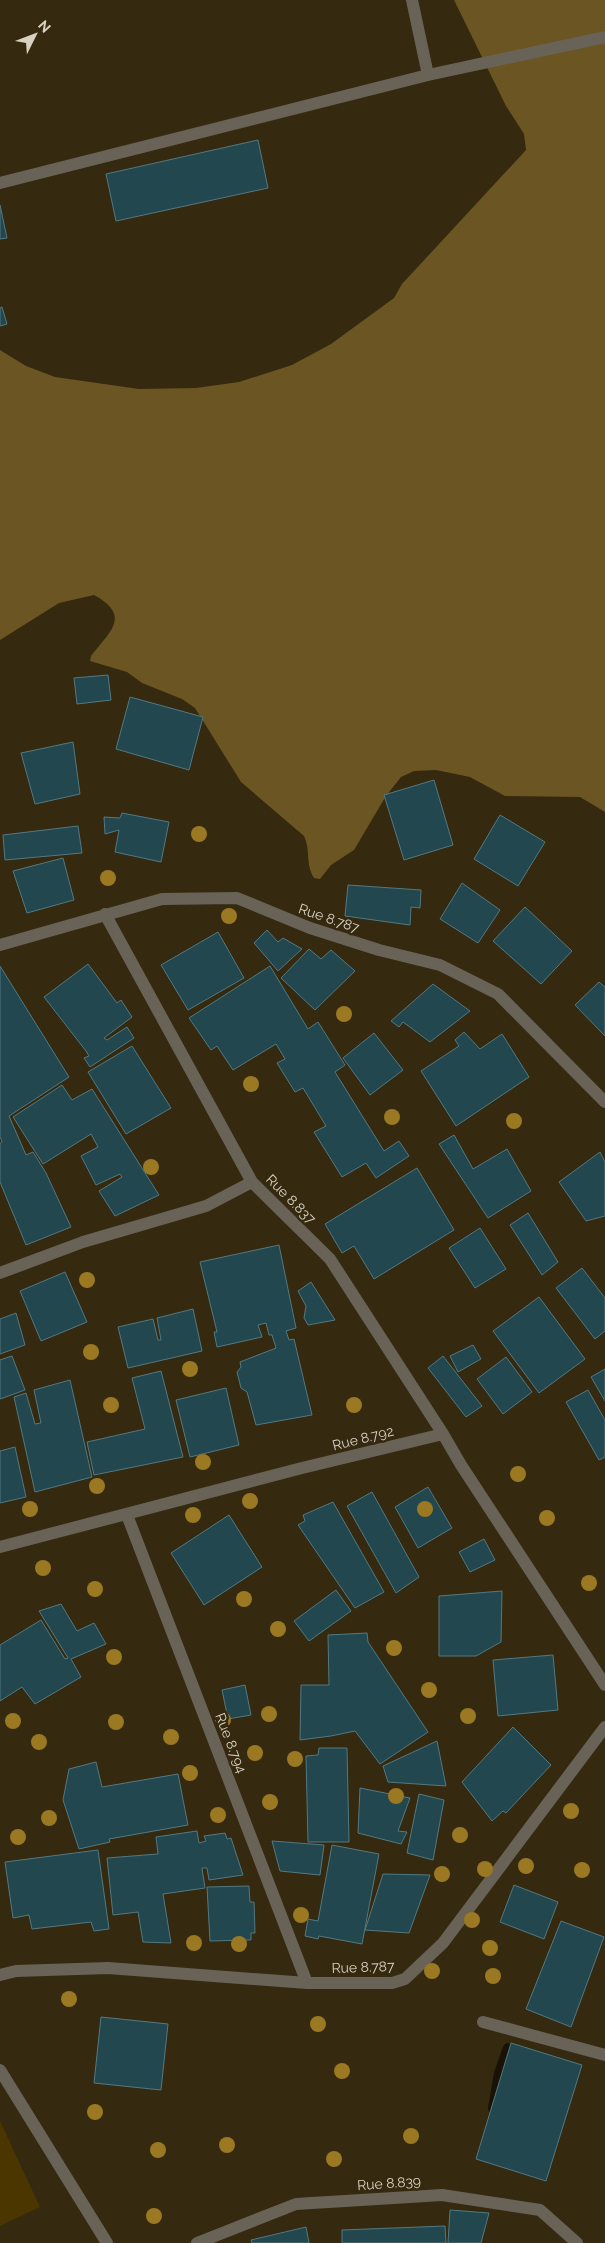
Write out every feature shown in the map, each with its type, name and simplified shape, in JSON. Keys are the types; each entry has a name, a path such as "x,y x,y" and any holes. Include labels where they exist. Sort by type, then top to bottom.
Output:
{"street":[{"path":"412,0 428,75"},
{"path":"0,183 428,75 605,37"},
{"name":"Rue 8.787","path":"0,945 162,898 237,898 310,928 379,950 440,965 498,994 605,1102"},
{"path":"105,914 252,1182"},
{"name":"Rue 8.837","path":"0,1273 84,1242 206,1206 252,1182 330,1259 443,1434"},
{"path":"443,1434 461,1465 605,1685"},
{"name":"Rue 8.792","path":"0,1547 302,1468 443,1434"},
{"name":"Rue 8.794","path":"128,1515 307,1983"},
{"name":"Rue 8.787","path":"0,1975 16,1972 108,1968 307,1983 392,1984 405,1979 443,1943 605,1727"},
{"path":"483,2022 605,2055"},
{"path":"0,2070 107,2243"},
{"name":"Rue 8.839","path":"201,2242 296,2204 442,2195 540,2210 577,2243"}],"shaded area":[{"path":"454,0 605,0 605,812 580,797 505,796 470,777 436,770 414,771 401,777 386,796 354,850 331,865 320,879 314,878 311,873 304,836 241,782 195,708 182,699 142,683 127,672 90,661 91,656 114,624 115,617 106,603 94,595 59,603 0,640 0,350 26,366 55,377 139,389 196,388 239,382 292,365 331,344 394,298 402,284 526,150 524,134 506,106"},
{"path":"0,2121 40,2207 0,2226"}],"building":[{"path":"258,140 268,188 116,221 106,174"},
{"path":"0,205 7,238 0,239"},
{"path":"2,307 7,324 0,326 0,308"},
{"path":"108,675 111,700 77,704 74,678"},
{"path":"130,697 203,717 189,770 116,749"},
{"path":"73,742 80,794 35,804 21,753"},
{"path":"434,780 453,845 404,860 384,795"},
{"path":"122,813 169,822 161,862 115,852 119,830 105,834 104,817 120,818"},
{"path":"500,815 545,842 518,886 474,859"},
{"path":"78,826 82,853 5,860 3,835"},
{"path":"63,858 74,900 27,913 13,871"},
{"path":"462,883 500,910 478,943 440,919"},
{"path":"348,885 421,890 420,908 411,907 410,925 345,916"},
{"path":"525,907 572,951 541,984 493,941"},
{"path":"267,930 278,942 283,938 302,949 278,971 254,943"},
{"path":"218,932 244,978 188,1010 161,965"},
{"path":"309,949 321,959 331,950 355,971 315,1010 281,978"},
{"path":"88,964 117,1003 121,1000 132,1017 104,1038 107,1040 127,1027 134,1038 90,1067 84,1058 89,1056 86,1051 44,997"},
{"path":"0,966 69,1077 9,1116 26,1155 33,1152 46,1173 71,1227 26,1245 0,1182 0,1144 2,1141 0,1137"},
{"path":"270,966 308,1029 318,1022 345,1065 335,1072 384,1151 399,1141 409,1156 376,1178 366,1163 342,1177 314,1132 326,1126 303,1088 295,1092 277,1063 285,1059 276,1044 233,1070 217,1046 211,1050 189,1018"},
{"path":"599,982 605,987 605,1036 575,1005"},
{"path":"433,984 470,1011 430,1042 403,1022 399,1027 391,1021"},
{"path":"464,1032 480,1049 502,1034 529,1077 456,1126 421,1071 459,1046 455,1040"},
{"path":"374,1033 403,1070 370,1095 343,1058"},
{"path":"132,1046 171,1108 126,1134 88,1072"},
{"path":"62,1085 72,1100 92,1089 159,1195 115,1216 99,1191 122,1177 120,1174 96,1185 81,1156 98,1147 91,1134 43,1164 13,1117"},
{"path":"454,1135 473,1169 507,1149 531,1191 488,1218 439,1144"},
{"path":"600,1152 605,1162 605,1216 586,1221 559,1182"},
{"path":"417,1168 454,1230 374,1279 354,1246 342,1253 325,1224"},
{"path":"528,1213 558,1262 542,1275 510,1225"},
{"path":"480,1228 506,1269 475,1288 449,1248"},
{"path":"279,1245 296,1328 286,1331 289,1340 294,1339 312,1415 256,1425 247,1392 241,1388 237,1372 241,1367 240,1362 276,1348 272,1335 269,1335 266,1323 258,1325 262,1337 217,1347 214,1332 217,1332 200,1262"},
{"path":"582,1268 605,1298 605,1331 595,1339 556,1288"},
{"path":"65,1272 87,1322 41,1341 20,1291"},
{"path":"311,1282 335,1320 308,1325 304,1318 306,1306 298,1291"},
{"path":"539,1297 585,1359 539,1393 493,1331"},
{"path":"193,1309 202,1351 128,1368 118,1327 153,1319 158,1340 161,1340 157,1318"},
{"path":"16,1313 25,1345 0,1354 0,1319"},
{"path":"473,1345 481,1359 458,1372 450,1356"},
{"path":"12,1356 25,1390 0,1399 0,1360"},
{"path":"443,1356 482,1406 466,1417 428,1368"},
{"path":"506,1357 532,1392 503,1414 477,1379"},
{"path":"605,1369 605,1401 591,1377"},
{"path":"161,1371 183,1457 94,1475 87,1442 145,1429 132,1378"},
{"path":"70,1380 92,1477 35,1492 14,1397 26,1393 35,1424 41,1423 34,1390"},
{"path":"226,1388 239,1445 190,1457 176,1400"},
{"path":"588,1390 605,1420 605,1457 599,1460 566,1402"},
{"path":"15,1447 26,1497 0,1503 0,1451"},
{"path":"428,1487 452,1528 418,1548 395,1507"},
{"path":"372,1492 419,1577 396,1593 347,1506"},
{"path":"333,1502 384,1592 355,1608 298,1525 305,1521 303,1515"},
{"path":"229,1515 262,1567 204,1605 171,1553"},
{"path":"484,1539 495,1560 470,1572 459,1552"},
{"path":"336,1590 351,1611 309,1641 294,1621"},
{"path":"502,1591 501,1642 476,1656 439,1656 439,1596"},
{"path":"61,1604 77,1631 94,1623 106,1644 71,1659 81,1677 35,1704 22,1687 0,1701 0,1645 41,1620 65,1659 68,1658 39,1611"},
{"path":"367,1633 368,1642 428,1732 380,1764 355,1731 300,1740 301,1685 329,1685 328,1635"},
{"path":"553,1655 558,1710 498,1716 493,1660"},
{"path":"245,1685 251,1715 228,1719 222,1690"},
{"path":"513,1727 551,1765 506,1813 503,1811 492,1821 462,1782"},
{"path":"437,1741 446,1786 388,1782 383,1766"},
{"path":"319,1748 347,1748 349,1842 308,1842 306,1756 318,1755"},
{"path":"96,1762 102,1787 178,1774 188,1825 109,1839 110,1842 79,1849 63,1800 69,1769"},
{"path":"360,1788 410,1798 398,1831 407,1832 401,1844 358,1833"},
{"path":"419,1794 444,1800 433,1860 407,1853"},
{"path":"197,1831 199,1843 206,1841 204,1836 225,1833 227,1839 231,1838 243,1875 209,1880 207,1868 202,1868 205,1888 163,1894 171,1943 143,1942 138,1912 113,1915 107,1858 158,1854 156,1837"},
{"path":"272,1841 324,1845 320,1875 280,1871"},
{"path":"332,1845 379,1854 362,1944 319,1936 318,1939 305,1936 308,1919 318,1921"},
{"path":"98,1850 109,1929 94,1931 91,1922 32,1929 29,1915 13,1918 5,1862"},
{"path":"383,1874 430,1875 409,1933 365,1930"},
{"path":"514,1885 558,1902 544,1939 500,1922"},
{"path":"249,1886 250,1902 254,1902 255,1933 251,1933 251,1940 210,1941 207,1887"},
{"path":"561,1921 604,1937 571,2027 526,2009"},
{"path":"101,2017 168,2024 161,2090 94,2083"},
{"path":"511,2043 582,2065 546,2181 476,2159"},
{"path":"450,2210 489,2213 481,2243 448,2243"},
{"path":"445,2226 446,2243 342,2243 342,2230"},
{"path":"306,2227 309,2243 252,2243 251,2240"}],"waterway":[{"path":"493,2108 499,2073 508,2048"}]}
